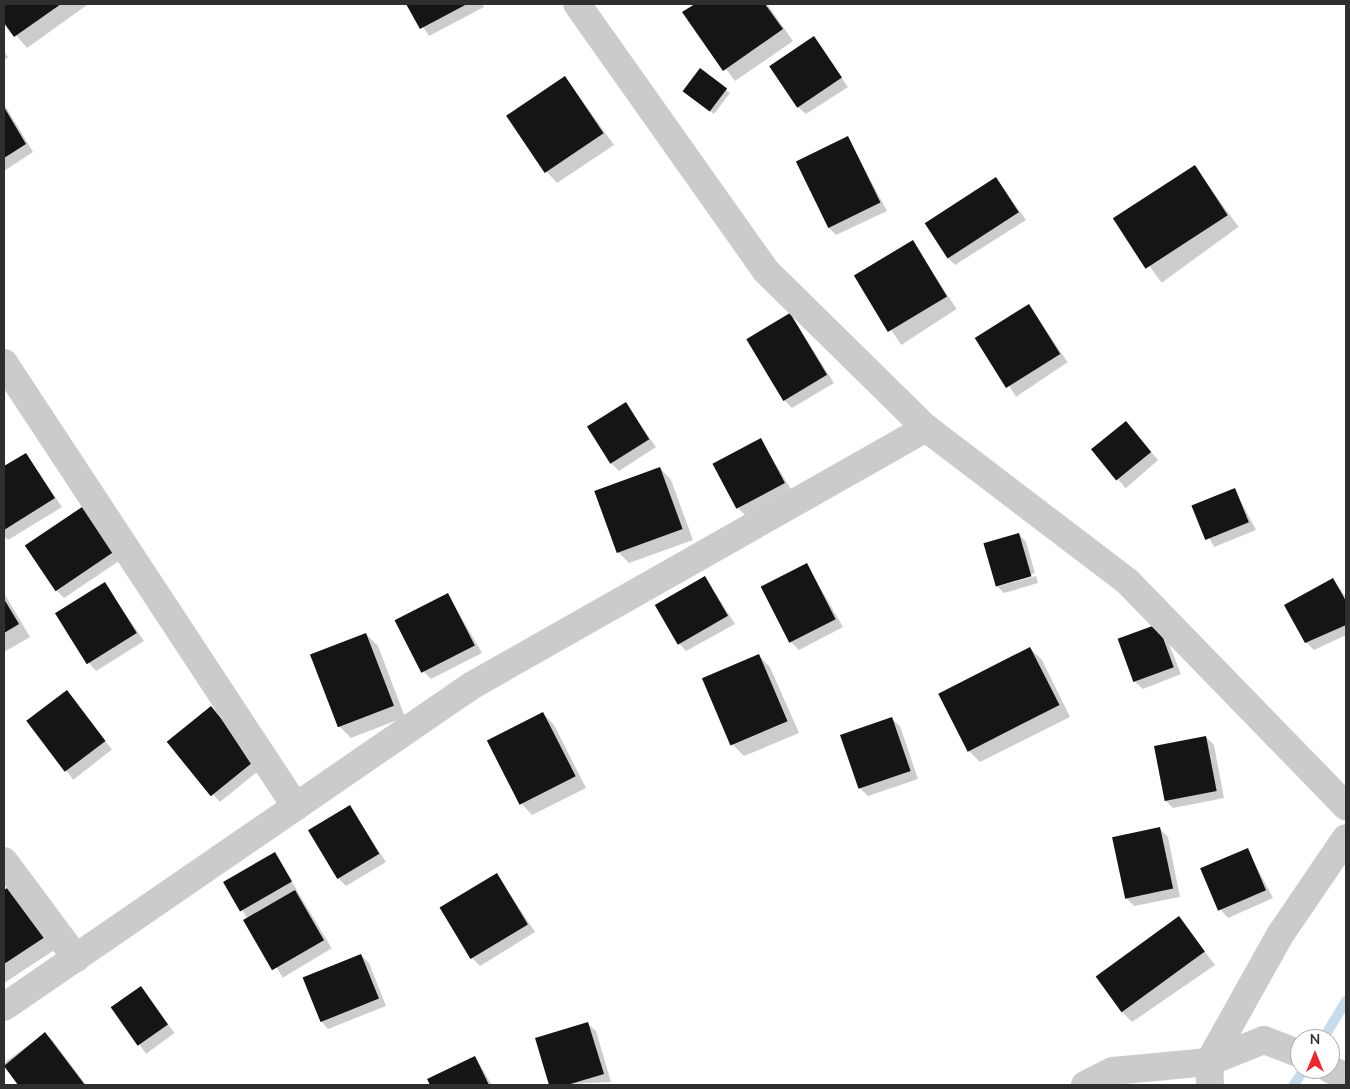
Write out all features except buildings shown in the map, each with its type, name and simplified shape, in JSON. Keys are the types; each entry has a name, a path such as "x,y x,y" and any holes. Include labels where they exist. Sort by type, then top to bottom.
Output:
{"street":[{"path":"576,4 765,270 926,428 1128,582 1346,806"},
{"path":"4,363 296,807"},
{"path":"4,1007 471,686 926,428"},
{"path":"1209,1074 1280,935 1346,838"},
{"path":"4,861 76,958"},
{"path":"1085,1085 1113,1071 1209,1074 1264,1040 1290,1050"}],"waterway":[{"path":"1329,1029 1346,1001"},
{"path":"1294,1085 1298,1079"}]}
